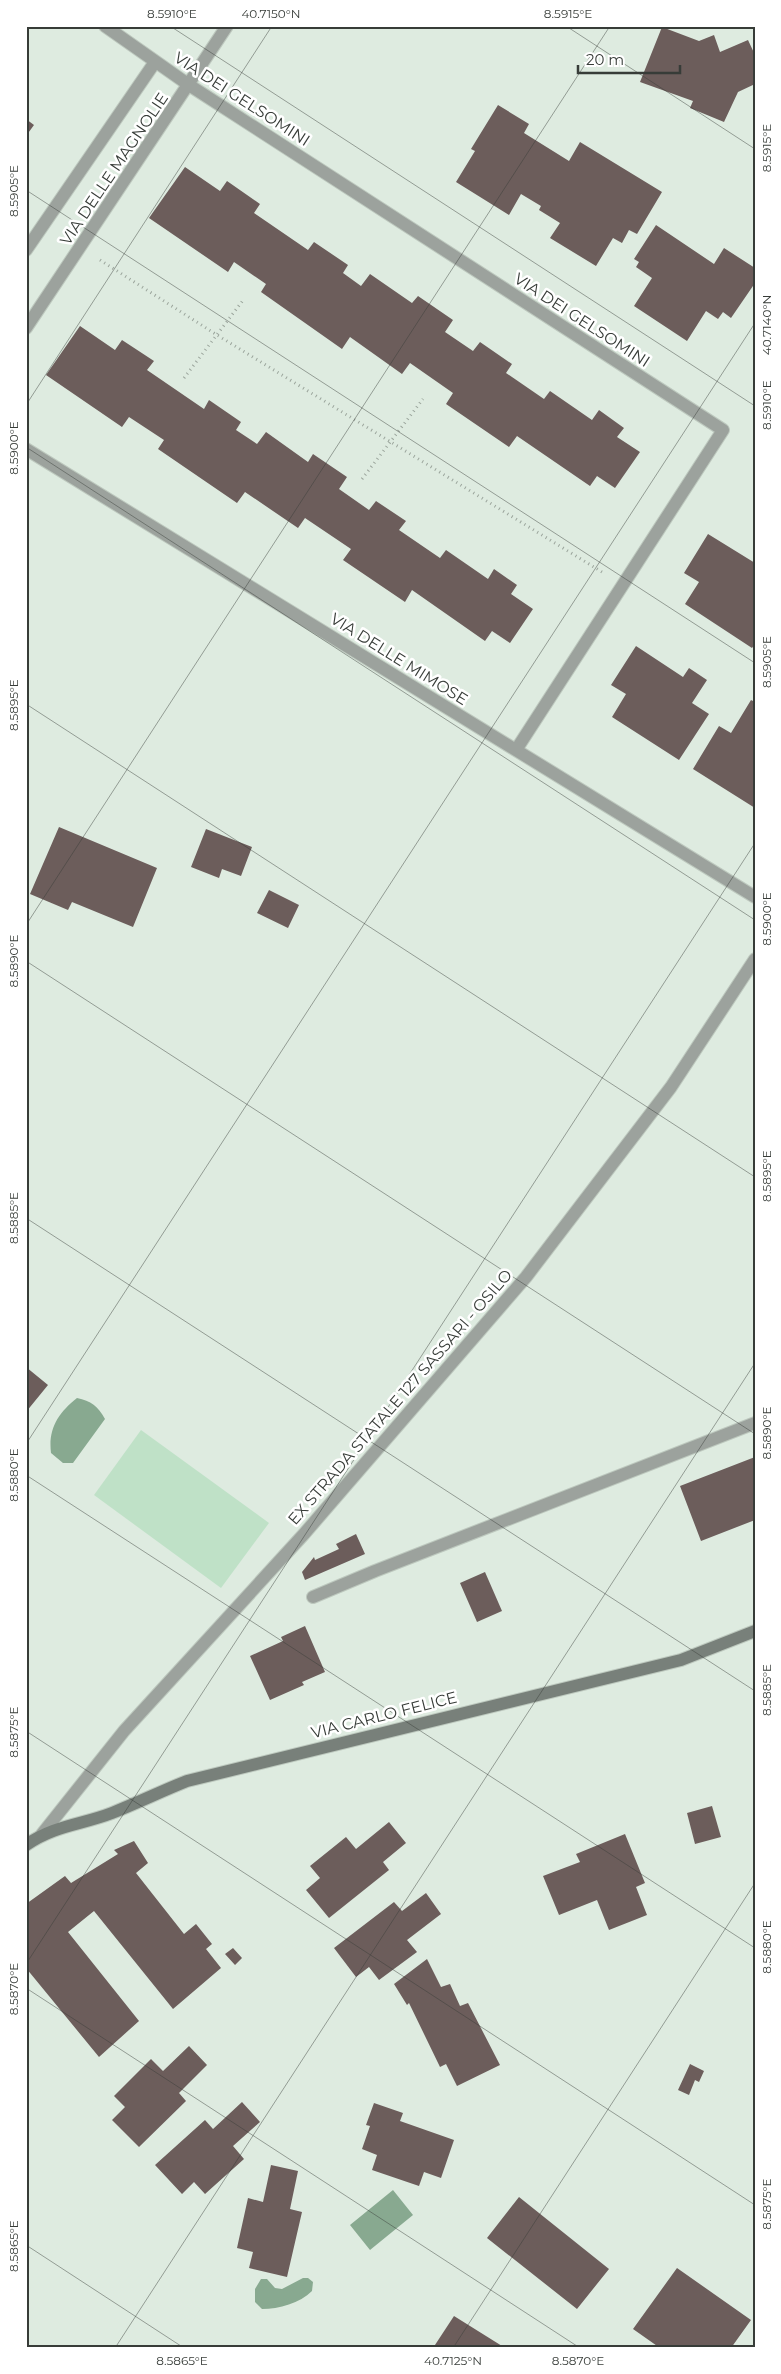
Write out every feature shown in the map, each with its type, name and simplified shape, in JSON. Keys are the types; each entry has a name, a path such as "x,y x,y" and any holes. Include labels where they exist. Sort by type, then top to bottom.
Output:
{"main road":[{"name":"VIA CARLO FELICE","path":"26,1845 42,1834 110,1814 187,1781 680,1660 755,1631"}],"street":[{"name":"VIA DEI GELSOMINI","path":"105,26 189,85 723,430 516,750"},
{"name":"VIA DELLE MAGNOLIE","path":"26,328 227,26"},
{"name":"VIA DELLE MAGNOLIE","path":"26,250 155,62"},
{"name":"VIA DELLE MIMOSE","path":"26,449 754,894"},
{"name":"EX STRADA STATALE 127 SASSARI - OSILO","path":"42,1834 124,1732 304,1534 526,1277 671,1087 755,959"},
{"path":"313,1597 755,1423"}],"path":[{"path":"80,248 217,335 622,585"},
{"path":"184,378 244,299"},
{"path":"362,479 423,400"}],"shaded area":[{"path":"77,1398 94,1405 105,1419 73,1463 63,1463 51,1453 51,1436 56,1422 64,1410"},
{"path":"141,1430 269,1523 221,1588 94,1495"},
{"path":"393,2190 413,2215 370,2250 350,2225"},
{"path":"303,2278 308,2278 313,2282 312,2291 302,2299 275,2308 262,2309 255,2302 255,2289 261,2279 267,2279 275,2288 282,2289"}],"building":[{"path":"662,27 699,41 714,35 720,52 748,40 755,55 755,84 738,92 724,122 690,108 693,101 640,82"},
{"path":"498,105 529,124 524,133 569,161 580,142 662,192 637,234 629,230 622,243 613,238 596,266 550,238 560,223 539,210 541,206 521,194 509,215 456,182 475,151 471,149"},
{"path":"26,119 34,125 26,136"},
{"path":"185,167 220,191 227,181 260,204 254,213 308,250 314,242 348,265 343,273 361,286 370,274 412,303 418,296 453,320 445,332 473,351 480,342 512,364 506,373 544,399 550,391 592,420 599,410 624,428 617,437 640,452 615,488 597,476 590,486 517,436 509,447 446,404 453,393 410,363 402,374 350,337 342,349 261,292 266,284 234,262 228,272 149,218"},
{"path":"656,225 714,264 724,248 755,268 755,283 731,318 723,312 718,319 706,311 687,341 634,306 652,278 636,267 639,262 634,259"},
{"path":"80,326 115,350 122,340 154,361 147,370 204,409 209,400 241,422 236,430 257,444 266,432 308,462 313,454 347,477 339,489 369,510 376,501 406,521 399,530 440,558 446,550 488,579 494,569 517,585 511,594 533,609 510,643 492,631 485,641 412,590 405,602 343,560 351,549 305,518 298,528 245,492 237,503 158,449 164,440 129,417 122,427 46,375"},
{"path":"708,534 755,563 755,644 752,648 685,604 699,582 684,573"},
{"path":"636,646 683,677 689,668 707,680 692,703 709,714 679,760 612,717 626,694 611,685"},
{"path":"751,700 755,702 755,808 693,769 719,726 731,733"},
{"path":"59,827 157,868 133,927 72,902 68,910 30,894"},
{"path":"206,829 252,847 241,876 222,869 219,878 191,867"},
{"path":"269,890 299,905 288,928 257,913"},
{"path":"26,1367 48,1385 26,1412"},
{"path":"755,1457 755,1520 701,1541 680,1486"},
{"path":"356,1534 365,1554 305,1580 302,1572 314,1557 315,1560 339,1549 336,1544"},
{"path":"485,1572 502,1611 477,1622 460,1583"},
{"path":"305,1626 325,1672 302,1682 304,1685 270,1700 250,1656 283,1641 281,1637"},
{"path":"712,1806 721,1837 695,1844 687,1813"},
{"path":"389,1822 406,1843 383,1862 389,1870 329,1918 306,1890 320,1878 310,1866 346,1837 356,1849"},
{"path":"625,1834 645,1883 636,1887 647,1915 609,1930 597,1900 559,1915 543,1876 580,1862 576,1854"},
{"path":"134,1841 148,1863 136,1873 184,1934 196,1924 212,1944 206,1949 221,1968 173,2009 94,1911 68,1932 139,2021 99,2057 26,1968 26,1904 65,1876 71,1883 118,1854 114,1850"},
{"path":"426,1893 441,1914 407,1940 417,1952 379,1980 369,1967 356,1977 334,1948 394,1902 402,1911"},
{"path":"233,1948 242,1958 235,1965 225,1954"},
{"path":"427,1959 441,1987 450,1984 460,2006 468,2003 500,2065 457,2086 446,2064 440,2067 409,2003 407,2005 394,1984"},
{"path":"189,2046 207,2065 179,2093 186,2101 139,2147 112,2120 125,2107 114,2096 151,2059 163,2071"},
{"path":"690,2064 704,2071 699,2082 695,2080 689,2095 678,2090"},
{"path":"242,2102 260,2122 233,2146 244,2159 205,2194 194,2182 182,2194 155,2165 205,2120 213,2129"},
{"path":"374,2103 403,2113 400,2121 454,2140 441,2178 424,2172 419,2186 372,2170 377,2155 362,2149 370,2126 366,2125"},
{"path":"271,2165 298,2171 290,2209 302,2212 287,2277 249,2268 253,2252 237,2248 248,2198 263,2202"},
{"path":"519,2197 609,2269 577,2309 487,2238"},
{"path":"677,2268 751,2320 731,2348 660,2348 633,2329"},
{"path":"454,2316 502,2346 501,2348 433,2348"}]}
